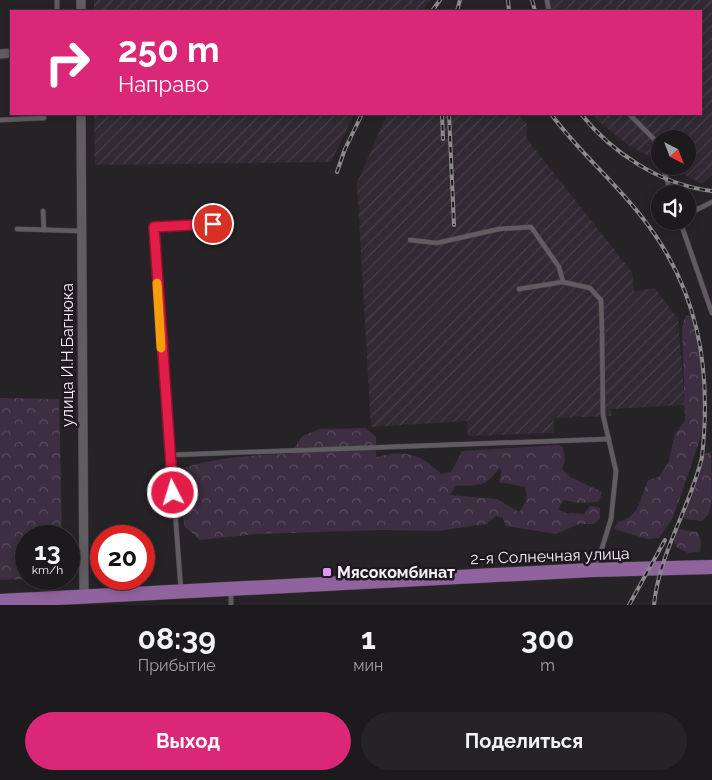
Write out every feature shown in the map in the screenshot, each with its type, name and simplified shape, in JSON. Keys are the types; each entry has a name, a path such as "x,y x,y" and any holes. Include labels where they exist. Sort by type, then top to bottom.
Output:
{"main road":[{"name":"2-я Солнечная улица","path":"0,601 592,570 712,567"}],"street":[{"name":"улица И.Н.Багнюка","path":"81,115 84,596"}],"lane":[{"path":"0,120 44,118 43,115"},
{"path":"630,115 651,136"},
{"path":"696,210 712,202"},
{"path":"44,211 44,230"},
{"path":"181,592 154,227 232,223"},
{"path":"410,240 437,242 499,229 531,227 559,267 563,282"},
{"path":"17,229 81,231"},
{"path":"683,230 712,314"},
{"path":"519,288 563,282 590,288 601,300 603,415 615,462 615,491 607,534 592,570"},
{"path":"170,455 609,439"},
{"path":"231,588 231,605"}],"shaded area":[{"path":"94,0 430,0 423,10 94,10"},
{"path":"544,0 712,0 712,175 702,184 685,175 696,175 696,130 651,130 651,157 628,145 597,120 594,115 702,115 702,10 546,10"},
{"path":"94,115 354,115 331,162 95,165"},
{"path":"387,115 519,115 527,124 526,138 632,272 634,291 655,288 678,319 685,405 611,409 611,416 554,418 554,433 468,436 467,421 371,427 357,183"}],"green space":[{"path":"686,315 693,316 700,342 704,417 701,436 672,519 659,538 647,539 614,529 618,522 631,516 635,511 648,480 659,477 669,461 675,434 685,420 682,327"},
{"path":"0,398 59,399 62,525 15,525 15,579 0,580"},
{"path":"366,428 376,437 376,457 395,454 411,455 426,462 441,474 451,472 462,451 558,445 563,447 565,461 562,469 570,477 602,492 599,502 578,503 564,500 558,509 566,513 584,514 590,506 600,508 600,518 594,524 579,524 556,534 506,526 503,518 496,516 487,524 437,531 381,530 256,534 200,540 185,527 178,491 182,468 236,457 291,454 302,436 320,429","holes":["499,468 502,471 499,482 525,487 526,500 519,512 497,499 450,495 456,486 481,484 490,479"]},
{"path":"711,452 712,500 709,514 702,521 685,519 683,516 705,454"},
{"path":"678,529 698,532 701,542 700,552 688,553 676,547 674,540"}],"railway":[{"path":"433,10 440,0"},
{"path":"457,10 460,0"},
{"path":"508,0 509,10"},
{"path":"532,0 535,10"},
{"path":"337,172 345,149 362,115"},
{"path":"442,115 443,139"},
{"path":"449,115 454,225"},
{"path":"552,115 561,128 641,216 660,243 676,271 697,329 705,391 702,457 697,476 662,567 654,605"},
{"path":"582,115 607,142 639,165 674,182 712,191"},
{"path":"629,605 665,540"}],"slow traffic":[{"path":"157,283 161,348"}],"place":[{"name":"Мясокомбинат","path":"327,572"}],"route":[{"path":"173,493 162,364 154,227 213,224"}]}
